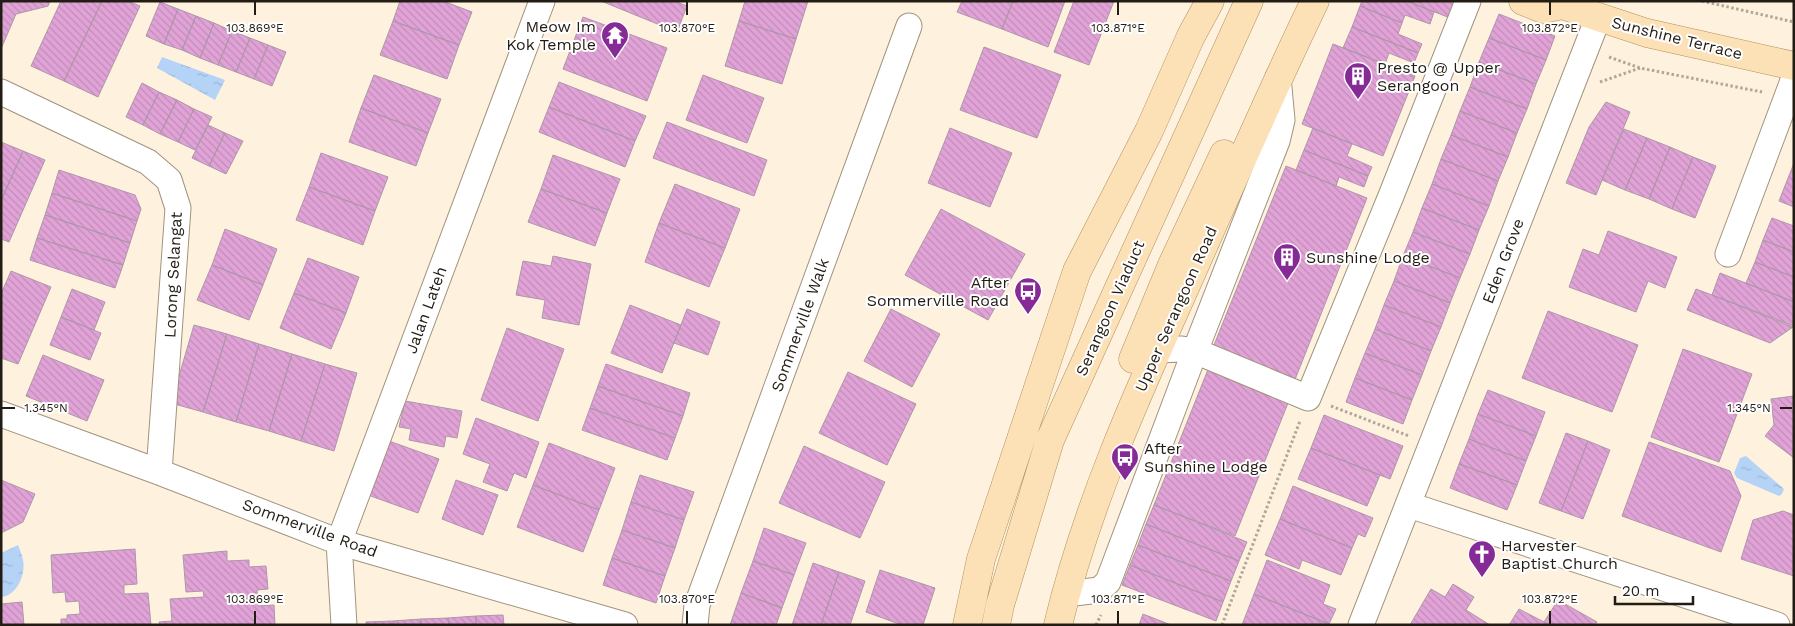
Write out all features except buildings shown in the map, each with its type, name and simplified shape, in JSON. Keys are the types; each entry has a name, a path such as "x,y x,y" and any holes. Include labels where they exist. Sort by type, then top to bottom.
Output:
{"main road":[{"path":"967,625 982,559 1077,270 1149,131 1191,36 1210,1"},
{"name":"Serangoon Viaduct","path":"996,625 1000,605 1050,440 1249,1"},
{"path":"1043,625 1095,452 1172,265 1296,1"},
{"name":"Upper Serangoon Road","path":"1058,625 1066,594 1118,440 1278,78 1315,1"},
{"name":"Sunshine Terrace","path":"1523,1 1543,9 1560,3 1598,18 1647,33 1794,66"}],"street":[{"name":"Jalan Lateh","path":"344,625 340,542 542,1"},
{"path":"1157,350 1182,349 1195,351 1308,398 1372,215 1468,1"},
{"name":"Eden Grove","path":"1362,625 1598,18"},
{"name":"Sommerville Walk","path":"695,625 697,605 909,26"},
{"path":"1066,594 1098,590 1108,582 1277,141 1282,120 1278,78"},
{"path":"1728,254 1790,88"},
{"name":"Lorong Selangat","path":"1,92 148,162 169,180 178,208 159,472"},
{"name":"Sommerville Road","path":"1,414 159,472 340,542 625,625"},
{"path":"1408,505 1777,625"}],"path":[{"path":"1702,1 1794,22"},
{"path":"1586,49 1640,68 1790,88"},
{"path":"1596,84 1640,68"},
{"path":"1222,625 1308,398 1417,439"}],"water":[{"path":"162,57 225,80 215,100 157,68"},
{"path":"1746,456 1784,489 1782,494 1779,496 1737,478 1734,473 1740,458"},
{"path":"18,545 24,566 22,578 12,593 1,597 1,553"}],"place":[{"name":"Meow Im Kok Temple","path":"615,59"},
{"name":"Presto @ Upper Serangoon","path":"1358,100"},
{"name":"Sunshine Lodge","path":"1287,281"},
{"name":"After Sommerville Road","path":"1028,315"},
{"name":"After Sunshine Lodge","path":"1125,481"},
{"name":"Harvester Baptist Church","path":"1482,578"}]}
